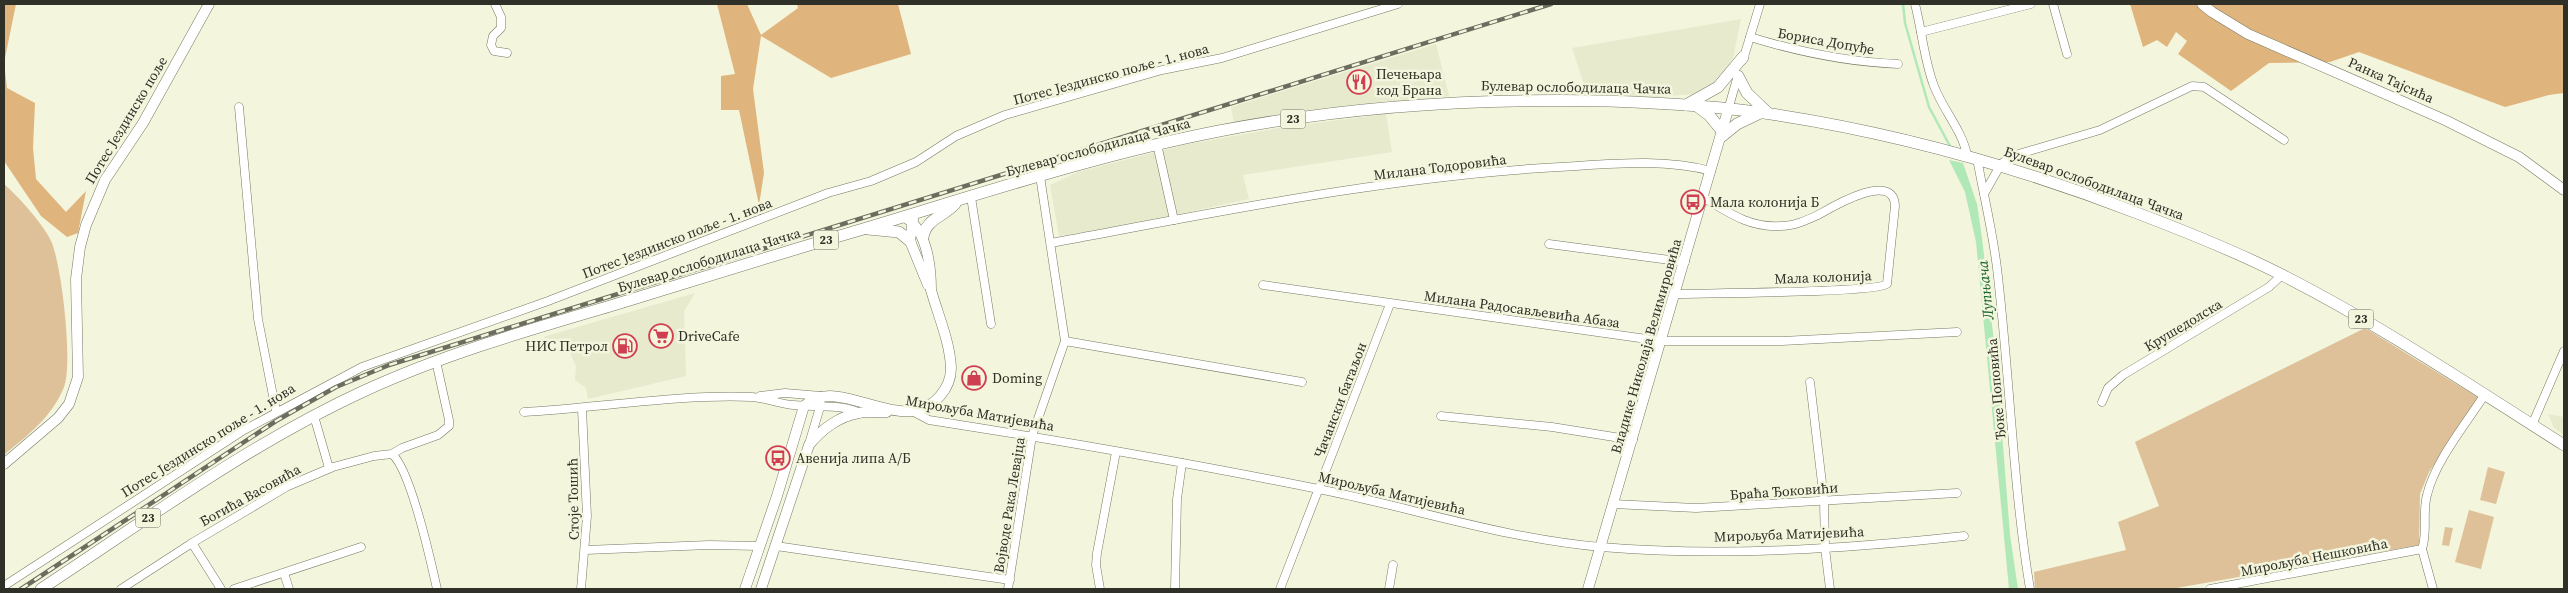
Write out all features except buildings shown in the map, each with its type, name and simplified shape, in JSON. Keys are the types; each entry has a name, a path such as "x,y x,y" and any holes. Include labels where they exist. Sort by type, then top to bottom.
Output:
{"main road":[{"path":"1738,76 1747,93 1765,113 1737,124 1721,134 1713,119 1692,106 1718,87 1743,57"},
{"name":"Булевар ослободилаца Чачка","path":"41,589 237,461 314,416 378,384 436,361 553,323 866,228 911,217 1040,176 1157,144 1219,131 1324,114 1439,103 1539,99 1692,106 1765,113 1942,149 2000,164 2057,182 2151,218 2208,241 2282,275 2408,346 2564,445"},
{"path":"923,237 926,226 958,201"},
{"path":"866,228 875,231 899,232 910,241"}],"street":[{"name":"Потес Јездинско поље","path":"4,464 58,418 70,404 78,377 76,278 86,225 105,180 142,123 209,4"},
{"path":"495,4 501,17 501,28 493,36 491,44 494,51 507,53"},
{"name":"Потес Јездинско поље - 1. нова","path":"4,586 140,496 276,411 362,367 548,301 828,193 871,181 916,162 956,136 1004,115 1162,70 1222,58 1398,4"},
{"path":"1728,110 1760,4"},
{"name":"Ђоке Поповића","path":"1915,4 1933,84 1940,103 1972,156 1991,224 2030,589"},
{"path":"1921,32 2031,4"},
{"path":"2053,4 2067,54"},
{"name":"Ранка Тајсића","path":"2202,4 2248,34 2437,116 2511,153 2532,165 2564,190"},
{"name":"Бориса Допуђе","path":"1750,38 1820,55 1898,64"},
{"path":"1984,194 2000,164 2017,154 2100,130 2192,86 2204,87 2284,140"},
{"path":"239,107 258,319 276,411"},
{"name":"Владике Николаја Велимировића","path":"1588,589 1704,198 1728,110"},
{"path":"1157,144 1174,220"},
{"name":"Милана Тодоровића","path":"1051,243 1254,205 1506,171 1654,164 1690,166 1711,171"},
{"name":"Војводе Рака Левајца","path":"1008,589 1032,436 1065,341 1040,176"},
{"name":"Мала колонија","path":"1675,294 1838,290 1880,287 1887,284 1895,206 1894,199 1889,192 1882,190 1865,193 1802,222 1782,226 1740,220 1704,198"},
{"path":"971,197 991,324"},
{"path":"911,217 923,237 931,290 948,350 951,372 948,383 941,395 929,406 914,412"},
{"path":"911,217 910,241 931,290"},
{"path":"1549,244 1684,262"},
{"name":"Крушедолска","path":"2102,402 2108,388 2123,375 2269,287 2282,275"},
{"name":"Милана Радосављевића Абаза","path":"1263,284 1390,304 1661,341 1782,342 1958,332"},
{"name":"Чачански батаљон","path":"1280,589 1390,304"},
{"path":"1065,341 1302,382"},
{"path":"2532,425 2564,351"},
{"name":"Богића Васовића","path":"121,589 192,542 288,486 329,468 374,456 392,454 402,448 438,435 449,426 436,361"},
{"path":"1810,382 1824,500 1830,589"},
{"path":"524,412 582,409 668,399 755,397 785,393 821,396"},
{"path":"2433,589 2422,549 2425,538 2425,506 2429,487 2439,467 2485,394"},
{"path":"745,589 804,406 821,396"},
{"path":"761,589 809,445 820,407 821,396"},
{"name":"Мирољуба Матијевића","path":"821,396 855,401 896,411 914,412 929,420 1032,436 1318,489 1514,535 1601,547 1723,552 1826,548 1964,536"},
{"path":"755,397 784,404 859,413 896,411"},
{"name":"Стоје Тошић","path":"581,589 586,550 587,481 582,409"},
{"path":"809,445 825,429 840,419 859,413"},
{"path":"314,416 329,468"},
{"path":"1441,416 1552,427 1633,440"},
{"path":"1100,589 1096,565 1116,452"},
{"path":"392,454 400,465 411,496 437,589"},
{"path":"1175,589 1177,499 1182,463"},
{"name":"Браћа Ђоковићи","path":"1613,504 1696,508 1957,493"},
{"path":"192,542 221,589"},
{"path":"586,550 709,545 759,546"},
{"path":"776,546 1010,580"},
{"path":"234,589 361,547"},
{"name":"Мирољуба Нешковића","path":"2210,589 2422,549"},
{"path":"1389,589 1394,565"},
{"path":"284,573 289,589"}],"shaded area":[{"path":"4,4 16,4 4,63"},
{"path":"717,4 747,4 761,35 798,8 797,4 898,4 911,54 831,78 761,36 753,89 764,173 759,205 739,110 721,110 721,76 735,74"},
{"path":"2130,4 2564,4 2564,93 2549,95 2505,107 2359,52 2330,62 2269,63 2231,91 2178,54 2187,41 2176,32 2167,47 2157,40 2143,47"},
{"path":"1741,19 1733,58 1713,86 1697,94 1639,98 1587,94 1572,48"},
{"path":"1436,44 1449,96 1234,123 1231,107"},
{"path":"4,63 7,88 35,103 33,148 36,179 66,212 86,191 78,233 67,237 41,216 4,161"},
{"path":"1386,114 1392,152 1243,175 1249,199 1129,225 1059,236 1050,185 1078,172 1183,145 1284,127"},
{"path":"4,184 31,212 44,228 52,243 63,294 67,358 64,387 59,398 38,425 4,455"},
{"name":"НИС Петрол","path":"695,293 684,311 686,376 588,399 586,388 575,380 576,366 569,350 559,342 543,337"},
{"path":"2365,328 2479,398 2429,472 2420,494 2419,545 2171,589 2035,589 2034,572 2126,550 2118,522 2159,506 2135,442"},
{"path":"2548,414 2564,417 2564,435 2554,428"},
{"path":"2488,467 2505,472 2496,504 2480,500"},
{"path":"2469,510 2494,517 2481,569 2455,562"},
{"path":"2445,527 2453,528 2449,546 2442,545"}],"water":[{"path":"1949,160 1963,163 1977,204 1997,368 2010,535 2018,589 2009,589 1976,242 1965,192"}],"waterway":[{"name":"Лупњача","path":"1903,4 1905,23 1929,107 1951,148"}],"railway":[{"path":"21,589 276,421 336,387 389,365 1551,4"}],"place":[{"name":"Печењара код Брана","path":"1359,82"},
{"name":"Мала колонија Б","path":"1693,202"},
{"name":"DriveCafe","path":"661,336"},
{"name":"НИС Петрол","path":"625,346"},
{"name":"Doming","path":"974,378"},
{"name":"Авенија липа А/Б","path":"778,458"}]}
